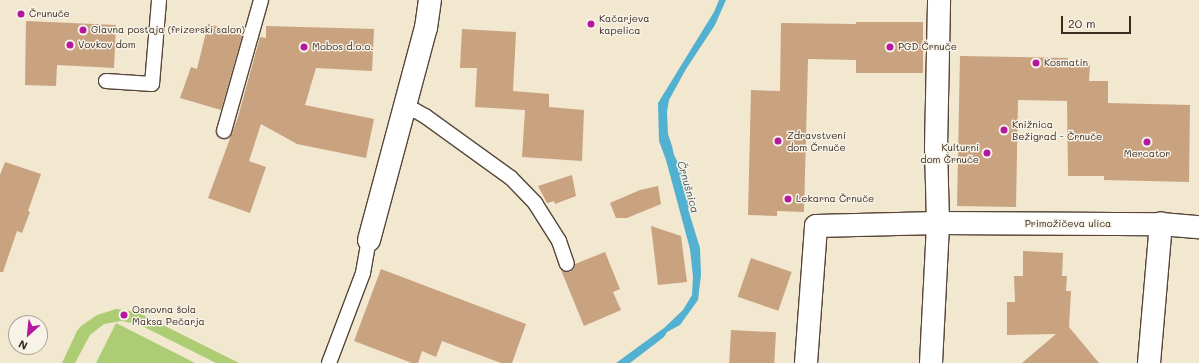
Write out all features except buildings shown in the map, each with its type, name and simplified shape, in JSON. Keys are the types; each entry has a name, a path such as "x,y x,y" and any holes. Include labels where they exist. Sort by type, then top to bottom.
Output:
{"street":[{"path":"369,240 426,28 430,0"},
{"path":"931,363 938,223 936,147 939,0"},
{"name":"Primožičeva ulica","path":"806,363 816,226 938,223 1160,224 1199,227"},
{"path":"1149,363 1160,224"}],"lane":[{"path":"106,81 152,84 159,0"},
{"path":"224,131 261,0"},
{"path":"404,110 416,111 425,116 511,178 535,203 559,242 567,264"},
{"path":"329,363 363,273 369,240"}],"green space":[{"path":"116,309 137,312 239,363 216,363 138,324 121,321 104,324 90,335 75,363 62,363 77,331 81,326 97,315"},
{"path":"116,323 195,363 96,363"}],"water":[{"name":"Črnušnica","path":"719,0 726,0 715,25 686,69 669,100 667,112 668,134 674,155 682,171 690,202 688,209 700,248 701,275 698,300 680,325 667,332 664,337 630,363 616,363 664,328 683,310 692,295 693,277 690,249 666,160 659,141 658,103 714,12"}],"place":[{"name":"Črunuče","path":"21,14"},
{"name":"Kačarjeva kapelica","path":"591,24"},
{"name":"Glavna postaja (frizerski salon)","path":"83,30"},
{"name":"Vovkov dom","path":"70,45"},
{"name":"Mobos d.o.o.","path":"304,47"},
{"name":"PGD Črnuče","path":"890,47"},
{"name":"Kosmatin","path":"1036,63"},
{"name":"Knižnica Bežigrad - Črnuče","path":"1004,130"},
{"name":"Zdravstveni dom Črnuče","path":"778,141"},
{"name":"Mercator","path":"1147,142"},
{"name":"Kulturni dom Črnuče","path":"987,153"},
{"name":"Lekarna Črnuče","path":"788,199"},
{"name":"Osnovna šola Maksa Pečarja","path":"124,315"}]}
